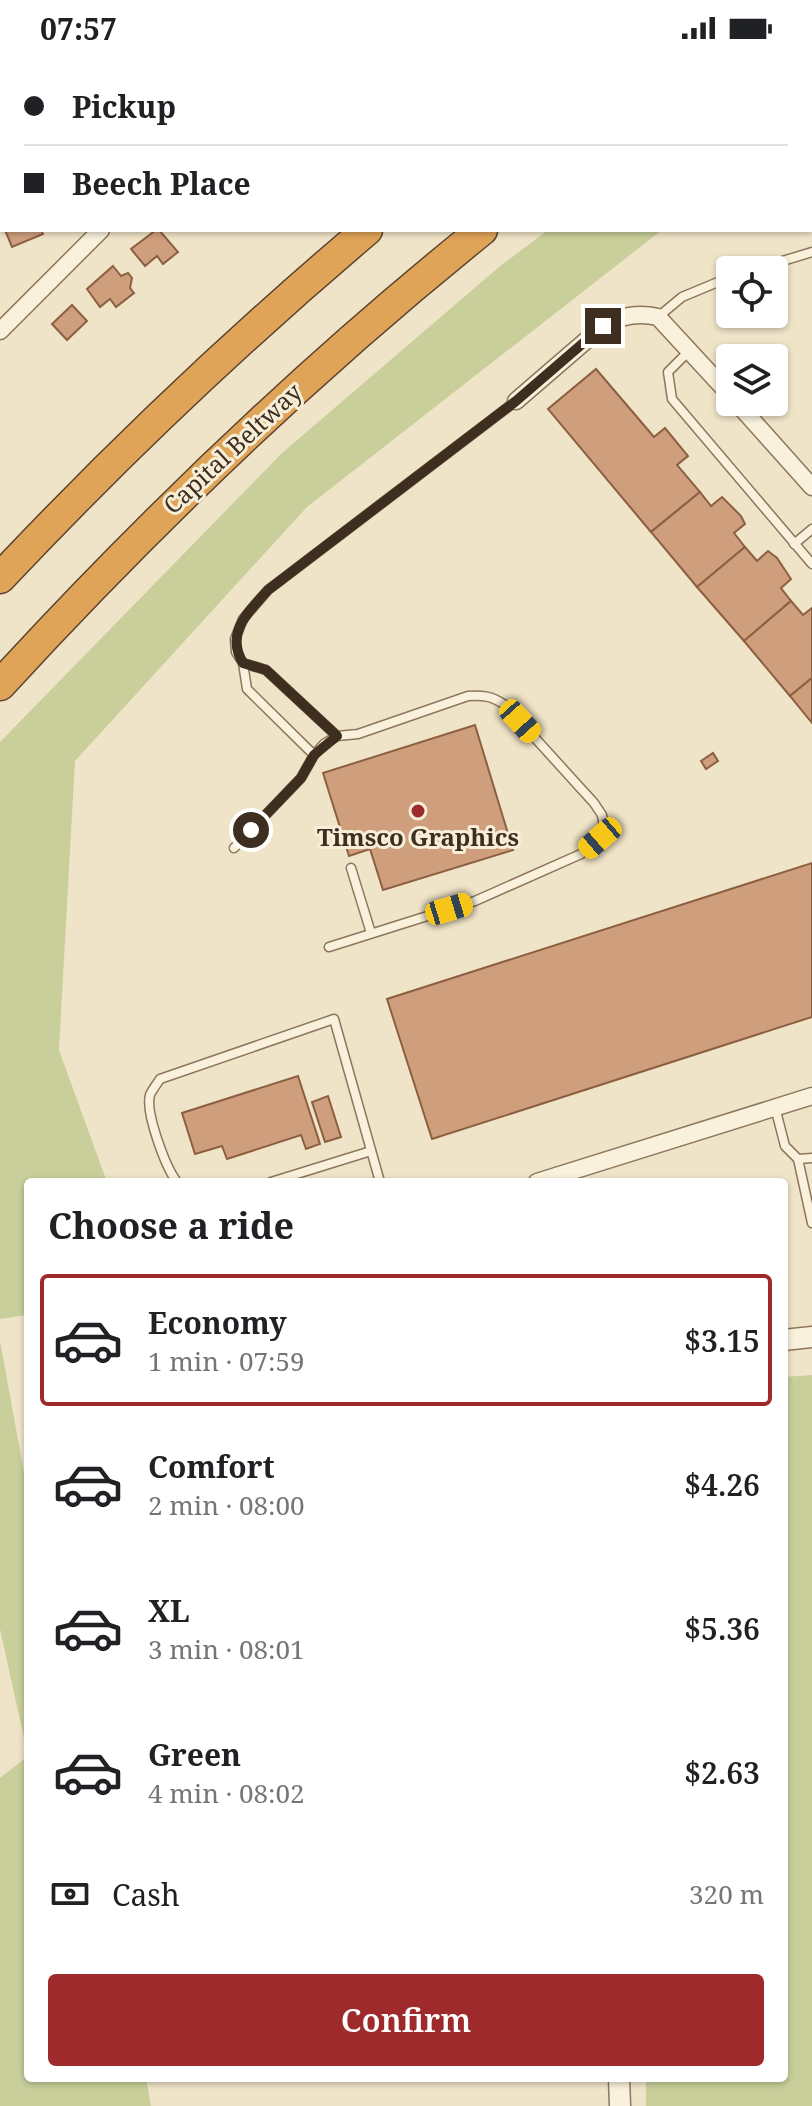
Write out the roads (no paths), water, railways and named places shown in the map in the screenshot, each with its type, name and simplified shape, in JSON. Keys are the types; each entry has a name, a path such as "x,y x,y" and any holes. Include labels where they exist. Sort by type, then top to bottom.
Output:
{"highway":[{"path":"0,578 127,447 213,365 365,232"},
{"name":"Capital Beltway","path":"0,685 94,584 263,418 350,340 480,232"}],"street":[{"path":"0,331 99,232"},
{"path":"516,401 603,326 641,313 658,317 716,380"},
{"path":"749,416 812,487"},
{"path":"550,1178 812,1096"},
{"path":"788,1340 812,1337"},
{"path":"619,2082 620,2106"}],"lane":[{"path":"788,259 812,252"},
{"path":"658,317 682,297 716,283"},
{"path":"689,350 668,372 672,399 812,564"},
{"path":"314,755 247,689 235,639 243,619 268,590 516,401"},
{"path":"794,544 812,529"},
{"path":"243,663 266,670 337,736"},
{"path":"234,848 301,778 314,755 337,736 358,734 468,696 493,697 512,713 602,815 604,827 600,838 581,854 565,862 475,901 329,947"},
{"path":"351,868 371,933"},
{"path":"174,1178 149,1111 150,1094 160,1079 334,1019 379,1178"},
{"path":"775,1107 785,1146 798,1159 812,1223"},
{"path":"284,1178 371,1151"},
{"path":"798,1159 812,1158"}],"place":[{"name":"Timsco Graphics","path":"418,811"}]}
